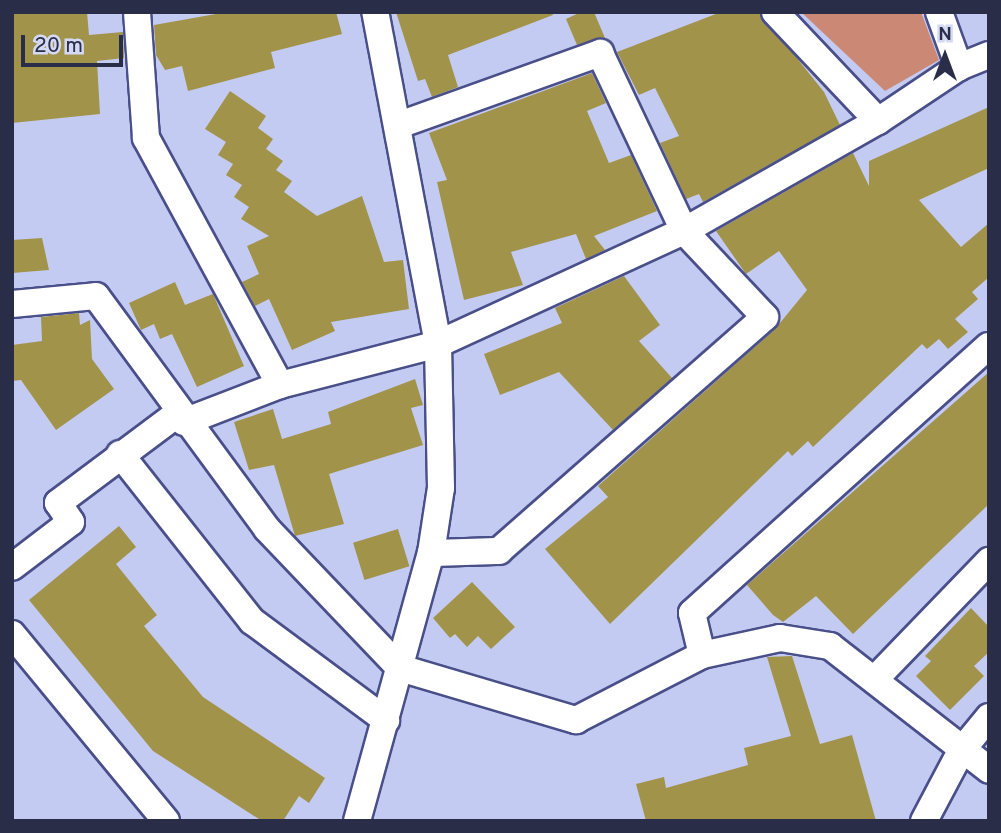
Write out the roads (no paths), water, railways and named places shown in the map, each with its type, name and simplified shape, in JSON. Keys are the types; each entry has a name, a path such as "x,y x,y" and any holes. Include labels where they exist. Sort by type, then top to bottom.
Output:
{"street":[{"path":"137,12 146,138 281,385"},
{"path":"357,821 431,553 441,488 438,344 399,125 375,12"},
{"path":"775,12 878,121"},
{"path":"939,12 959,67"},
{"path":"399,125 600,53 684,231 765,317 499,551 431,553"},
{"path":"12,567 71,522 58,503 120,454 181,418 281,385 438,344 684,231 878,121 959,67 989,55"},
{"path":"12,304 96,296 181,418 267,529 401,668 576,720 702,655 780,638 831,646 876,678 961,751 989,770"},
{"path":"702,655 692,613 989,346"},
{"path":"120,454 251,621 386,720"},
{"path":"876,678 989,561"},
{"path":"12,634 166,821"},
{"path":"924,821 961,751 989,717"}]}
